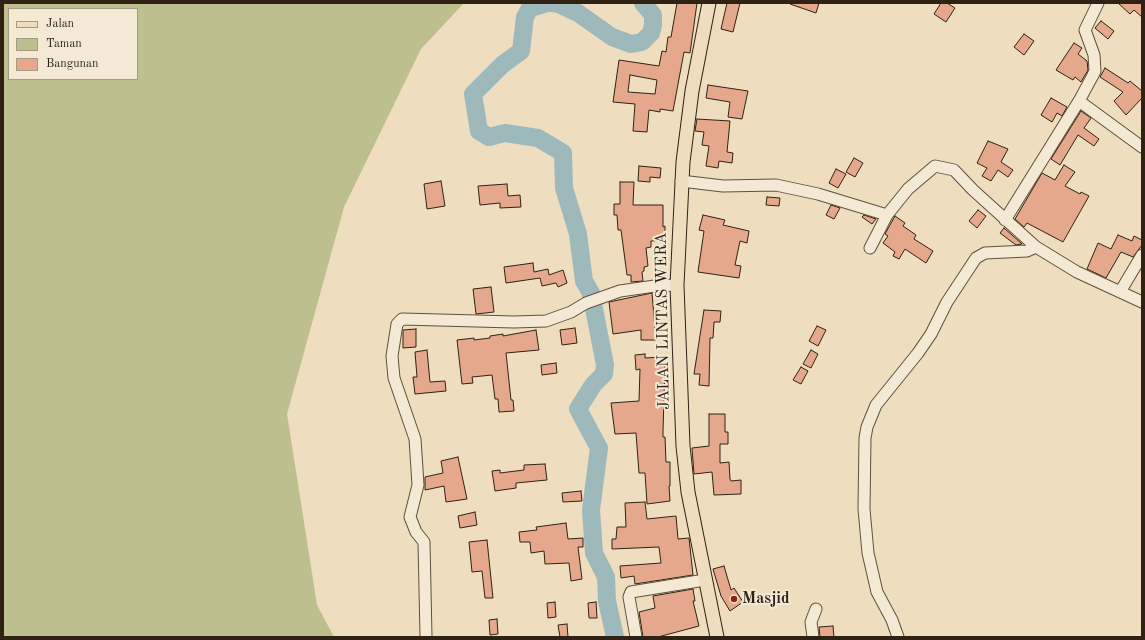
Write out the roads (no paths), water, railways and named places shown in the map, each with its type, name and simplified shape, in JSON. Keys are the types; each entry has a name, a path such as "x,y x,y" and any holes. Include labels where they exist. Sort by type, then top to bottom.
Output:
{"main road":[{"name":"JALAN LINTAS WERA","path":"709,3 692,90 681,181 677,285 682,446 688,492 718,637"}],"street":[{"path":"1005,220 1079,101 1095,71 1094,55 1085,30 1098,3"},
{"path":"1079,101 1142,148"},
{"path":"870,248 887,216 908,189 935,166 954,170 1005,220 1036,247 1077,272 1142,302"},
{"path":"681,181 723,186 776,184 818,194 887,216"},
{"path":"898,637 892,620 877,592 868,552 864,509 865,438 867,427 876,405 918,353 955,289 976,258 985,253 1027,251 1036,247"},
{"path":"1120,292 1142,255"},
{"path":"426,637 424,542 416,532 410,517 418,486 415,439 394,378 392,356 397,324 402,319 514,322 546,321 571,312 586,303 632,288 677,285"},
{"path":"636,637 629,597 631,592 705,580"},
{"path":"813,637 811,622 816,610"}],"waterway":[{"path":"547,3 530,8 525,17 521,51 502,65 473,94 479,131 489,137 505,133 538,138 563,153 564,188 578,234 584,281 591,293 605,365 604,374 593,385 578,409 599,448 591,510 594,553 606,577 607,601 615,637"},
{"path":"552,3 559,4 578,13 612,37 631,44 642,42 651,33 653,15 643,3"}],"place":[{"name":"Masjid","path":"734,599"}]}
